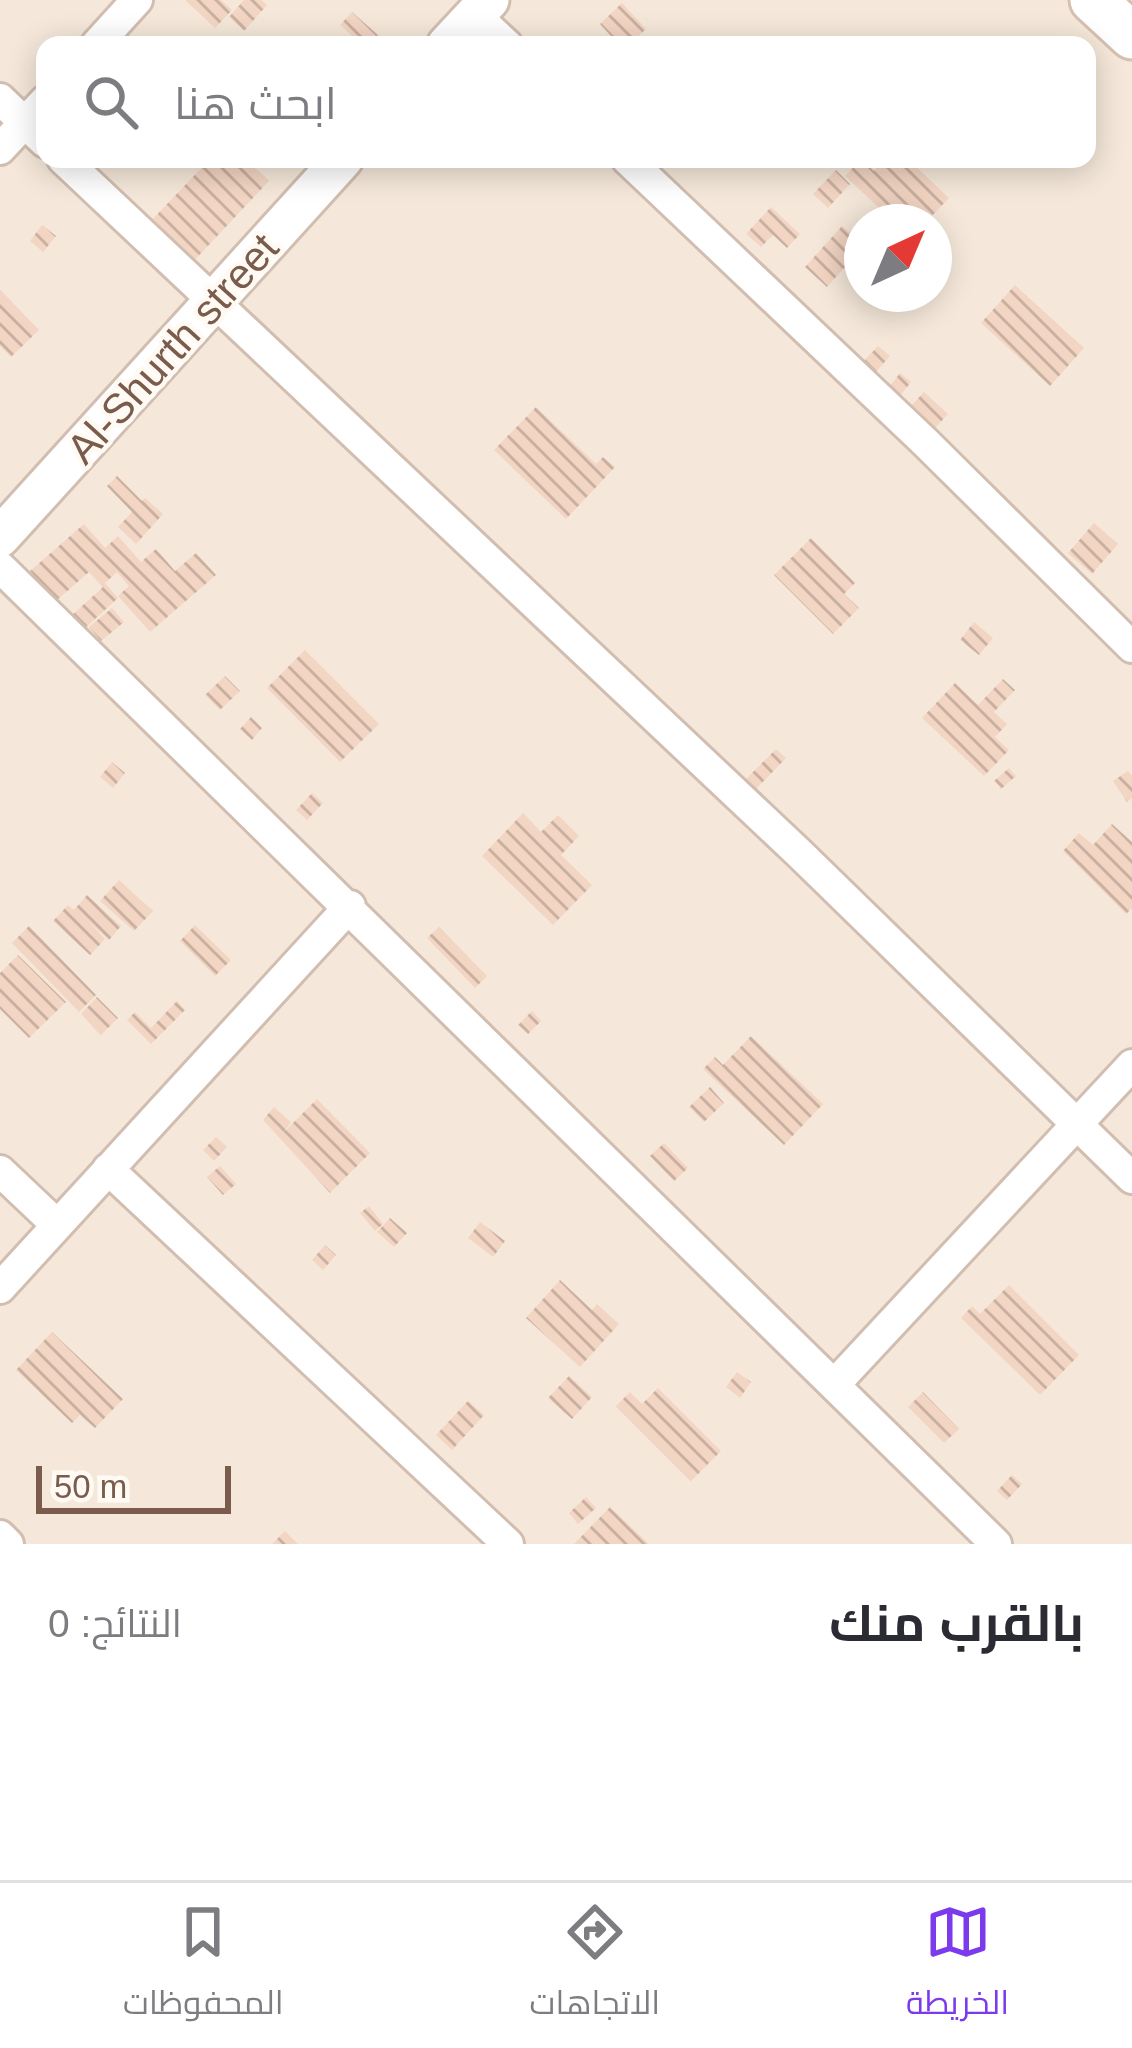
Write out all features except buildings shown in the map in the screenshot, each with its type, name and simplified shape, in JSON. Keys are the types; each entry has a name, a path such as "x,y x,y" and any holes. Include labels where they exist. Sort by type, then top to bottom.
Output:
{"main road":[{"path":"1093,0 1132,36"}],"street":[{"path":"104,36 137,0"},
{"path":"455,36 482,7 501,36"},
{"path":"0,99 36,121"},
{"path":"0,149 36,123"},
{"path":"72,168 800,854 1132,1178"},
{"name":"Al-Shurth street","path":"0,538 336,168"},
{"path":"636,168 1132,647"},
{"path":"0,567 834,1385 978,1538"},
{"path":"0,1288 350,906"},
{"path":"834,1385 1132,1065"},
{"path":"108,1169 508,1544"},
{"path":"0,1171 56,1224"},
{"path":"0,1536 8,1544"}],"shaded area":[{"path":"0,0 1132,0 1132,1544 0,1544"}]}
